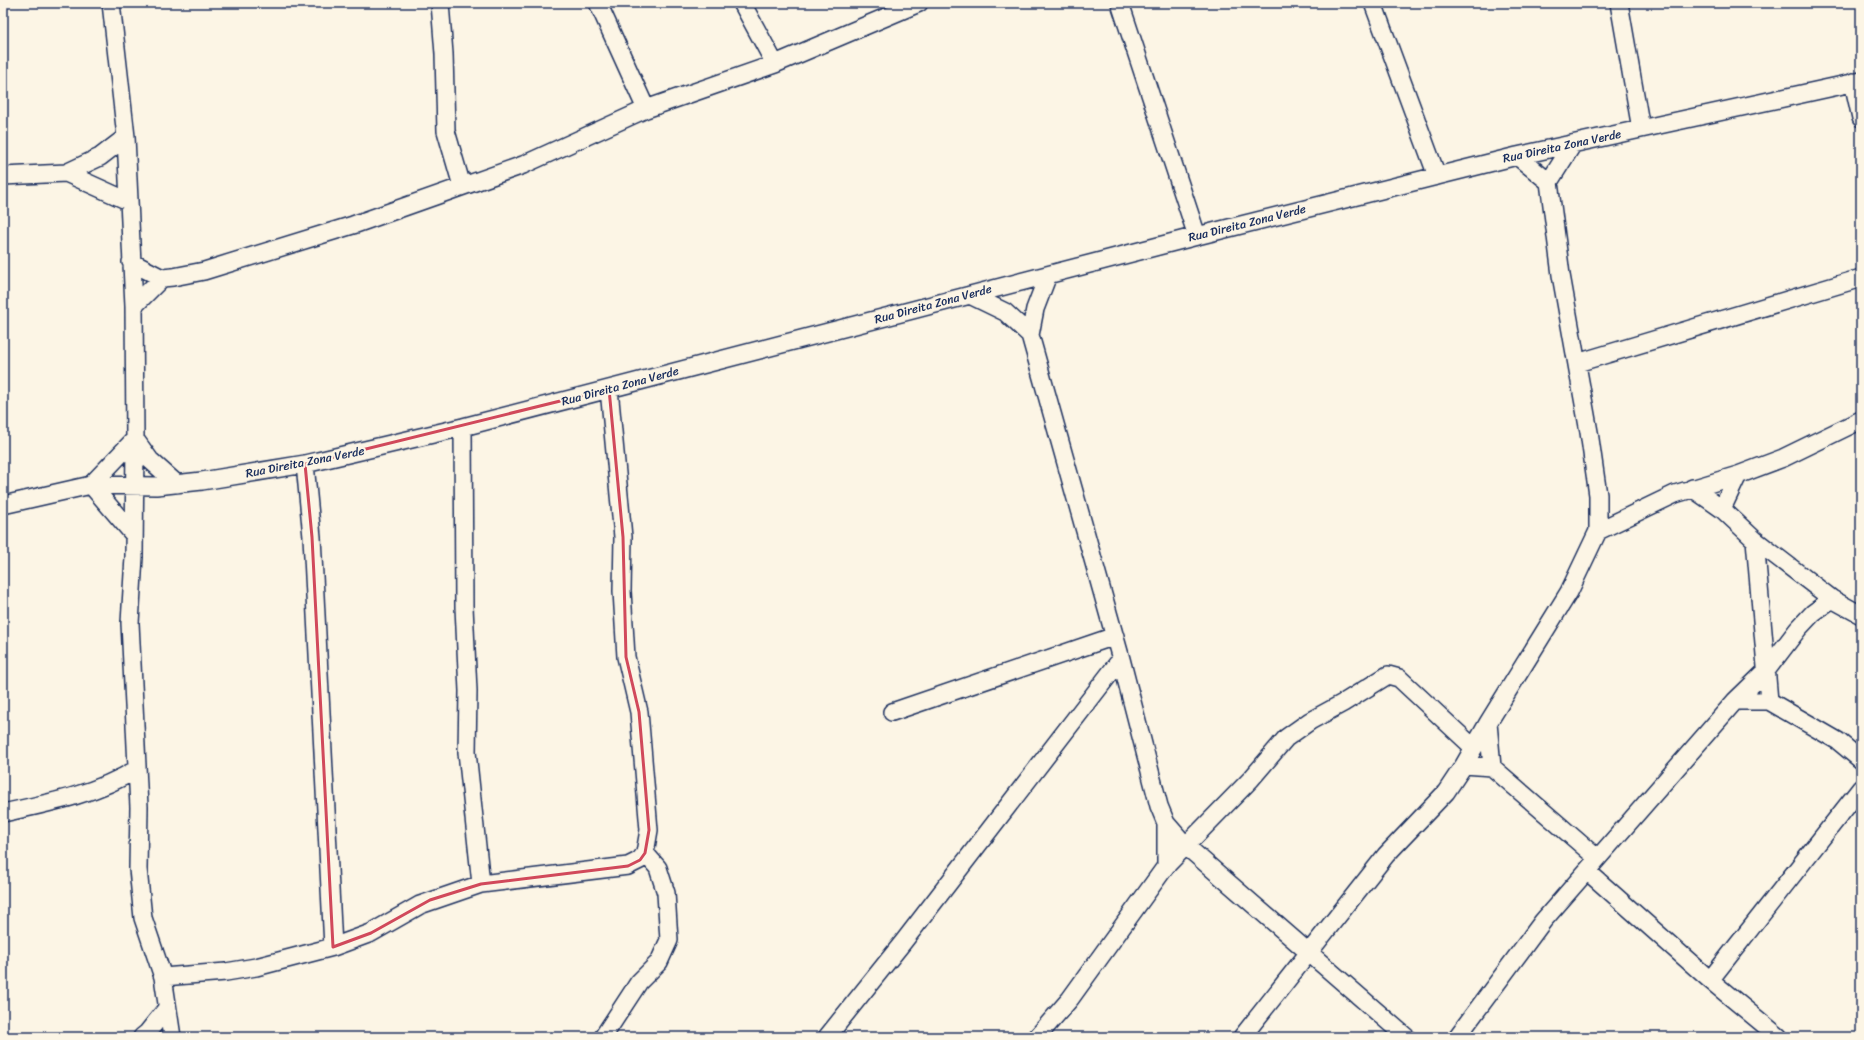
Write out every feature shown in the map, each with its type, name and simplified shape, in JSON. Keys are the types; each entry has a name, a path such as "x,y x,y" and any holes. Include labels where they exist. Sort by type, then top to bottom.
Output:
{"street":[{"path":"440,3 444,54 446,131 462,186"},
{"path":"598,3 646,109"},
{"path":"742,3 775,64"},
{"path":"134,306 162,278 204,271 353,225 523,165 646,109 775,64 919,3"},
{"path":"1120,3 1197,236"},
{"path":"1373,3 1437,176"},
{"path":"1618,3 1641,129"},
{"path":"113,5 126,137 134,306 134,535 130,624 137,769 138,869 143,918 163,977 172,1037"},
{"path":"1857,81 1861,118"},
{"name":"Rua Direita Zona Verde","path":"3,505 91,485 177,484 305,464 463,427 1197,236 1517,156 1857,81"},
{"path":"3,176 66,173 100,157 126,137"},
{"path":"1242,1037 1386,855 1446,792 1569,592 1598,531 1598,495 1561,274 1549,182 1573,144"},
{"path":"1517,156 1549,182"},
{"path":"66,173 128,201"},
{"path":"131,262 162,278"},
{"path":"1048,275 1035,309 1030,335 1115,636 1159,806 1166,823 1186,846 1406,1037"},
{"path":"1577,363 1861,278"},
{"path":"970,295 1005,312 1030,335"},
{"path":"163,977 226,972 256,967 333,947 371,933 420,905 481,884 628,866 640,860 645,853 649,830 639,712 626,657 622,591 623,537 609,389"},
{"path":"1598,531 1641,509 1692,488 1738,475 1783,458 1861,420"},
{"path":"463,427 464,608 468,692 466,752 481,884"},
{"path":"135,439 150,460 177,484"},
{"path":"134,535 91,485 135,439"},
{"path":"305,464 312,537 333,947"},
{"path":"1722,509 1738,475"},
{"path":"1692,488 1722,509 1755,540 1832,599 1861,614"},
{"path":"1755,540 1769,701"},
{"path":"1457,1037 1542,922 1735,701 1766,671 1798,629 1813,613 1832,599"},
{"path":"892,712 1115,636"},
{"path":"827,1037 904,941 1121,659"},
{"path":"1037,1037 1070,999 1166,866 1251,779 1286,738 1310,721 1343,703 1388,675 1399,678 1474,748"},
{"path":"1735,701 1769,701 1838,741 1861,760"},
{"path":"1488,723 1492,767"},
{"path":"1464,765 1492,767 1710,980 1778,1037"},
{"path":"3,813 75,796 106,786 137,769"},
{"path":"1710,980 1861,788"},
{"path":"1166,823 1166,866"},
{"path":"603,1037 639,982 659,962 669,940 666,893 658,868 645,853"},
{"path":"142,1037 167,1008"}],"highlighted area":[{"path":"609,389 623,537 626,657 639,712 649,830 645,853 640,860 628,866 481,884 430,900 371,933 333,947 312,537 305,464"}]}
